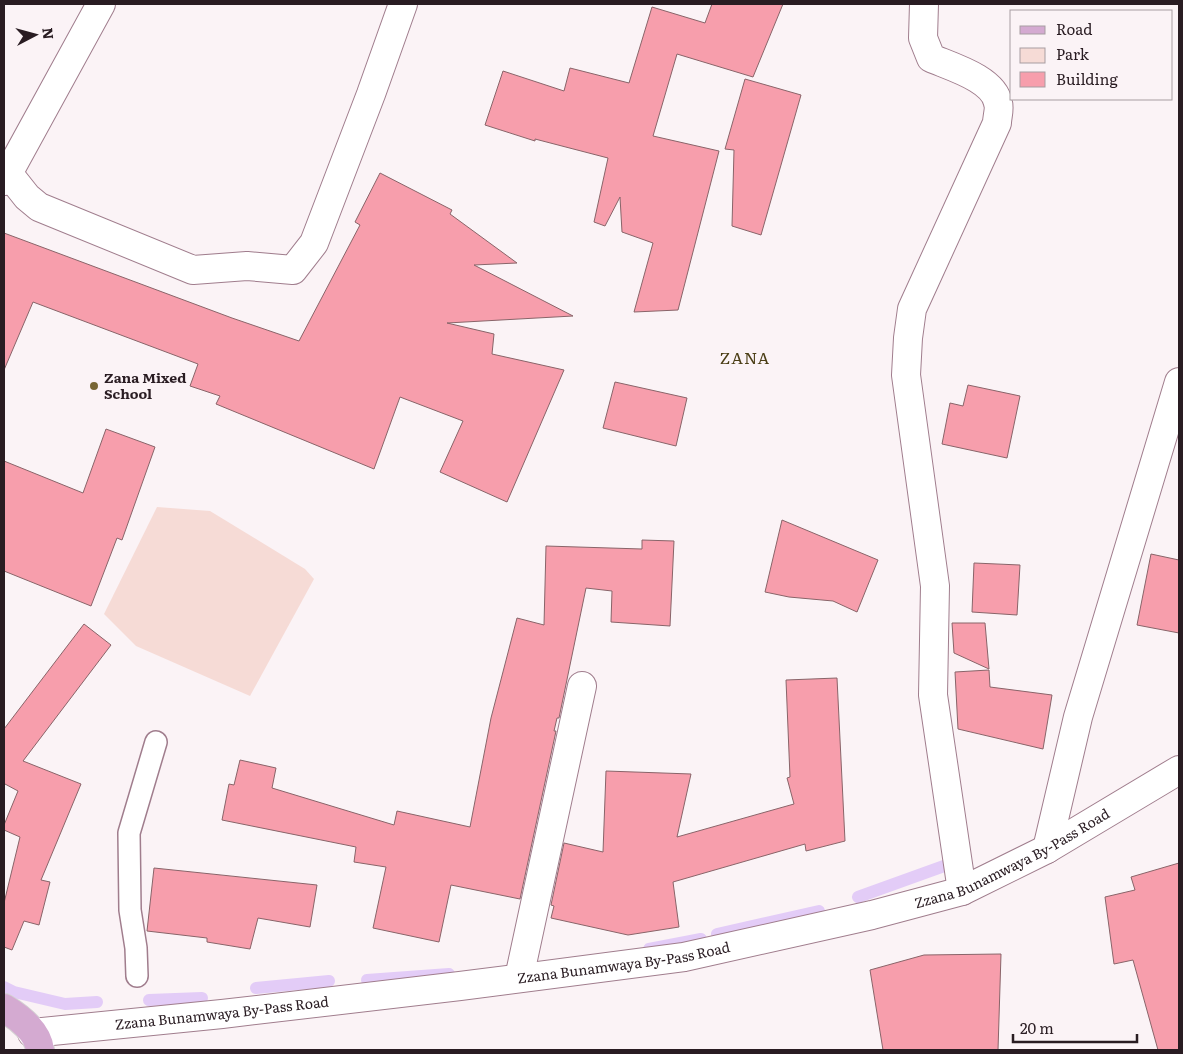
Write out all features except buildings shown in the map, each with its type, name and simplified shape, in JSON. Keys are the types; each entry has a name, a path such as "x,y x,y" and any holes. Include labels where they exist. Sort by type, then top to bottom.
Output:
{"main road":[{"path":"4,1008 17,1016 40,1045"}],"street":[{"path":"101,4 5,174 39,207 193,270 247,266 293,270 314,243 403,4"},
{"path":"924,4 923,38 931,58 985,83 993,90 999,104 997,123 912,309 906,376 935,586 933,695 962,891"},
{"path":"1047,849 1078,717 1179,382"},
{"path":"519,978 582,686"},
{"name":"Zzana Bunamwaya By-Pass Road","path":"40,1045 222,1014 684,957 872,915 962,891 1047,849 1179,770"}],"lane":[{"path":"137,976 136,948 130,910 128,833 156,742"}],"green space":[{"path":"157,507 210,511 305,569 314,579 250,696 136,646 104,614"}],"waterway":[{"path":"858,897 944,866"},
{"path":"717,934 819,911"},
{"path":"649,949 701,939"},
{"path":"367,980 449,974"},
{"path":"256,988 329,981"},
{"path":"4,987 14,992 65,1004 97,1002"},
{"path":"149,1000 202,998"}],"place":[{"name":"Zana Mixed School","path":"94,386"}],"district":[{"name":"ZANA","path":"745,358"}]}
